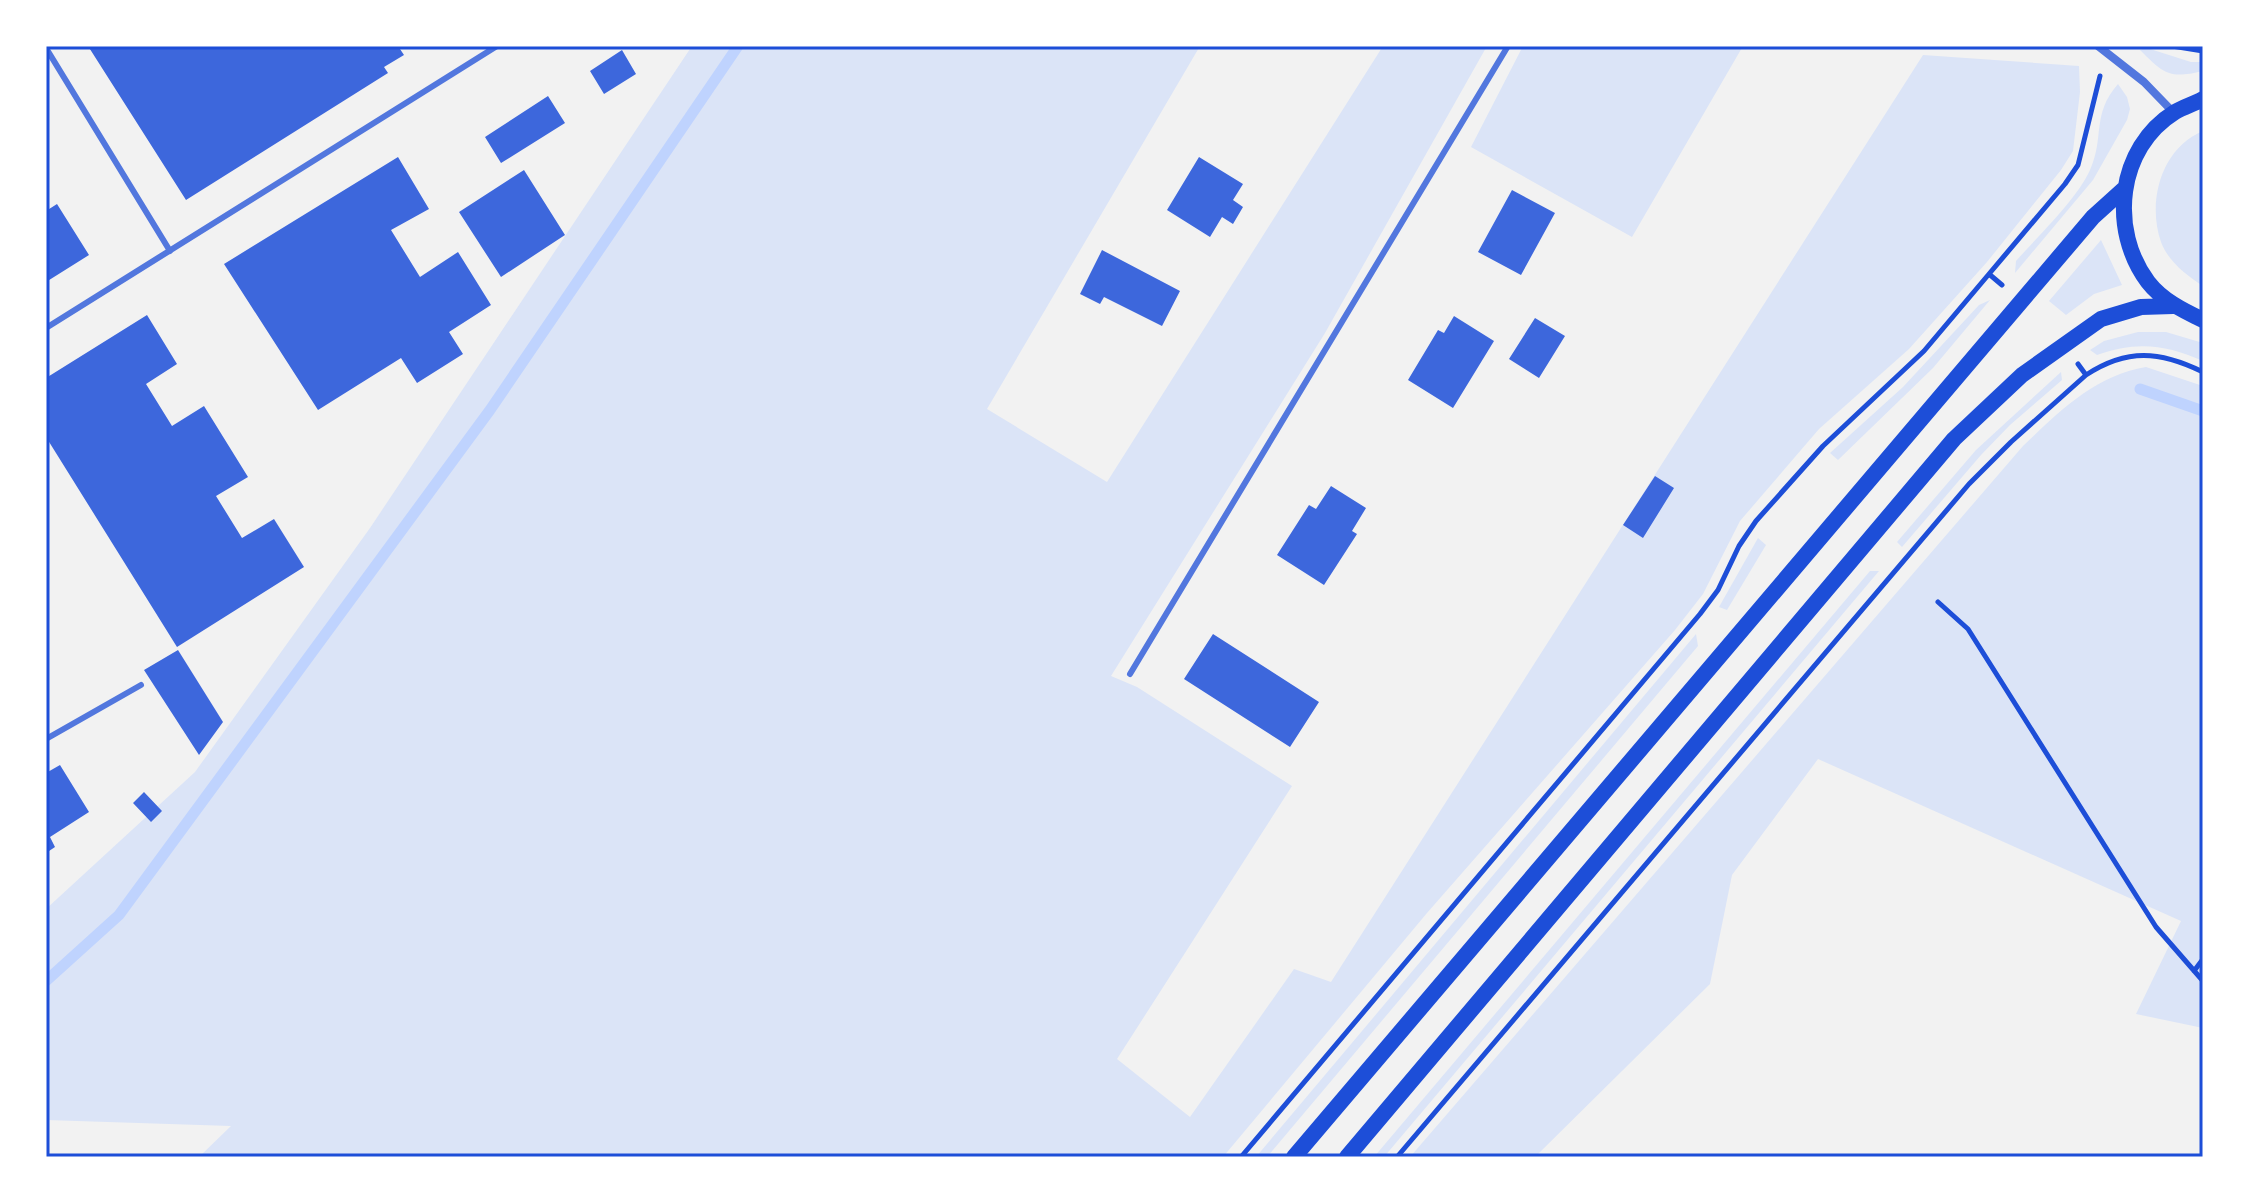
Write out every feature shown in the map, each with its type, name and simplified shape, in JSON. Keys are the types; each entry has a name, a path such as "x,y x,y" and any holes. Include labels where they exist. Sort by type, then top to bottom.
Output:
{"main road":[{"path":"2203,99 2174,113 2151,133 2134,159 2124,189 2123,222 2131,254 2149,283 2173,306 2203,320"},
{"path":"1294,1157 2093,217 2124,189"},
{"path":"1347,1157 1954,439 2022,375 2101,319 2141,307 2173,306"}],"street":[{"path":"2098,46 2114,56 2174,113"}],"lane":[{"path":"46,328 497,46"},
{"path":"1130,674 1508,46"},
{"path":"46,48 170,251"},
{"path":"46,739 141,685"}],"path":[{"path":"2172,46 2203,51"},
{"path":"1241,1157 1700,614 1718,590 1739,546 1756,521 1823,446 1924,351 2065,184 2078,165 2101,75 2114,56"},
{"path":"1989,274 2022,302"},
{"path":"2064,344 2086,375"},
{"path":"1397,1157 1969,484 2051,405 2106,362 2150,354 2181,361 2203,372"},
{"path":"1938,602 1968,629 2156,927 2203,981"},
{"path":"2194,971 2203,959"}],"shaded area":[{"path":"692,46 1200,46 987,409 1107,482 1383,46 1487,46 1325,333 1111,676 1137,687 1292,786 1117,1059 1190,1117 1294,969 1331,982 1923,55 2079,66 2080,92 2073,151 1987,262 1909,349 1819,429 1740,521 1703,594 1675,630 1427,913 1223,1157 199,1157 231,1126 46,1120 46,909 195,772 370,528"},
{"path":"1523,46 1743,46 1632,237 1471,147"},
{"path":"2147,48 2191,62 2203,62 2203,71 2168,72 2155,65 2140,50"},
{"path":"2118,84 2127,97 2130,109 2127,120 2093,180 2015,273 2016,261 2067,205 2090,170 2104,106"},
{"path":"2203,131 2203,286 2168,255 2161,242 2156,210 2161,178 2168,163 2189,139"},
{"path":"2101,240 2122,285 2094,294 2066,315 2049,301"},
{"path":"1990,300 1933,368 1838,460 1830,453 1903,387 1979,305"},
{"path":"2138,332 2166,332 2203,343 2203,361 2150,346 2097,355 2090,350 2104,341"},
{"path":"2146,367 2203,386 2203,1028 2136,1014 2181,921 1818,759 1732,875 1710,984 1535,1157 1410,1157 2023,446 2064,408 2094,387 2110,378"},
{"path":"2061,372 2062,380 1981,455 1902,547 1897,542 1976,450"},
{"path":"1758,538 1766,545 1727,610 1719,607"},
{"path":"1870,571 1879,571 1384,1157 1374,1157"},
{"path":"1696,634 1698,646 1267,1157 1256,1157"}],"building":[{"path":"88,46 398,46 404,55 384,67 388,73 186,200"},
{"path":"622,50 636,74 604,94 590,71"},
{"path":"548,96 565,123 501,163 485,137"},
{"path":"398,157 429,209 391,230 420,277 458,252 491,305 449,332 463,354 417,383 401,358 318,410 224,264"},
{"path":"1199,157 1243,184 1233,200 1243,207 1233,224 1222,217 1210,237 1167,210"},
{"path":"524,170 565,235 501,277 459,212"},
{"path":"1512,190 1555,213 1521,275 1478,252"},
{"path":"57,204 89,255 46,282 46,211"},
{"path":"1102,250 1180,291 1162,326 1104,297 1100,304 1080,294"},
{"path":"147,315 177,364 146,384 172,426 204,406 248,477 216,496 242,538 274,519 304,567 177,647 46,437 46,378"},
{"path":"1454,316 1494,341 1453,408 1408,380 1438,330 1444,333"},
{"path":"1535,318 1565,336 1539,378 1509,359"},
{"path":"1655,476 1674,488 1643,538 1623,525"},
{"path":"1331,486 1366,508 1352,531 1357,534 1324,585 1277,555 1309,505 1316,509"},
{"path":"1213,634 1319,702 1290,747 1184,679"},
{"path":"178,650 223,722 199,755 144,670"},
{"path":"60,765 89,812 50,837 55,847 46,853 46,773"},
{"path":"144,792 162,811 151,822 133,803"}],"waterway":[{"path":"46,981 119,915 490,410 738,46"},
{"path":"2140,389 2203,411"}]}
